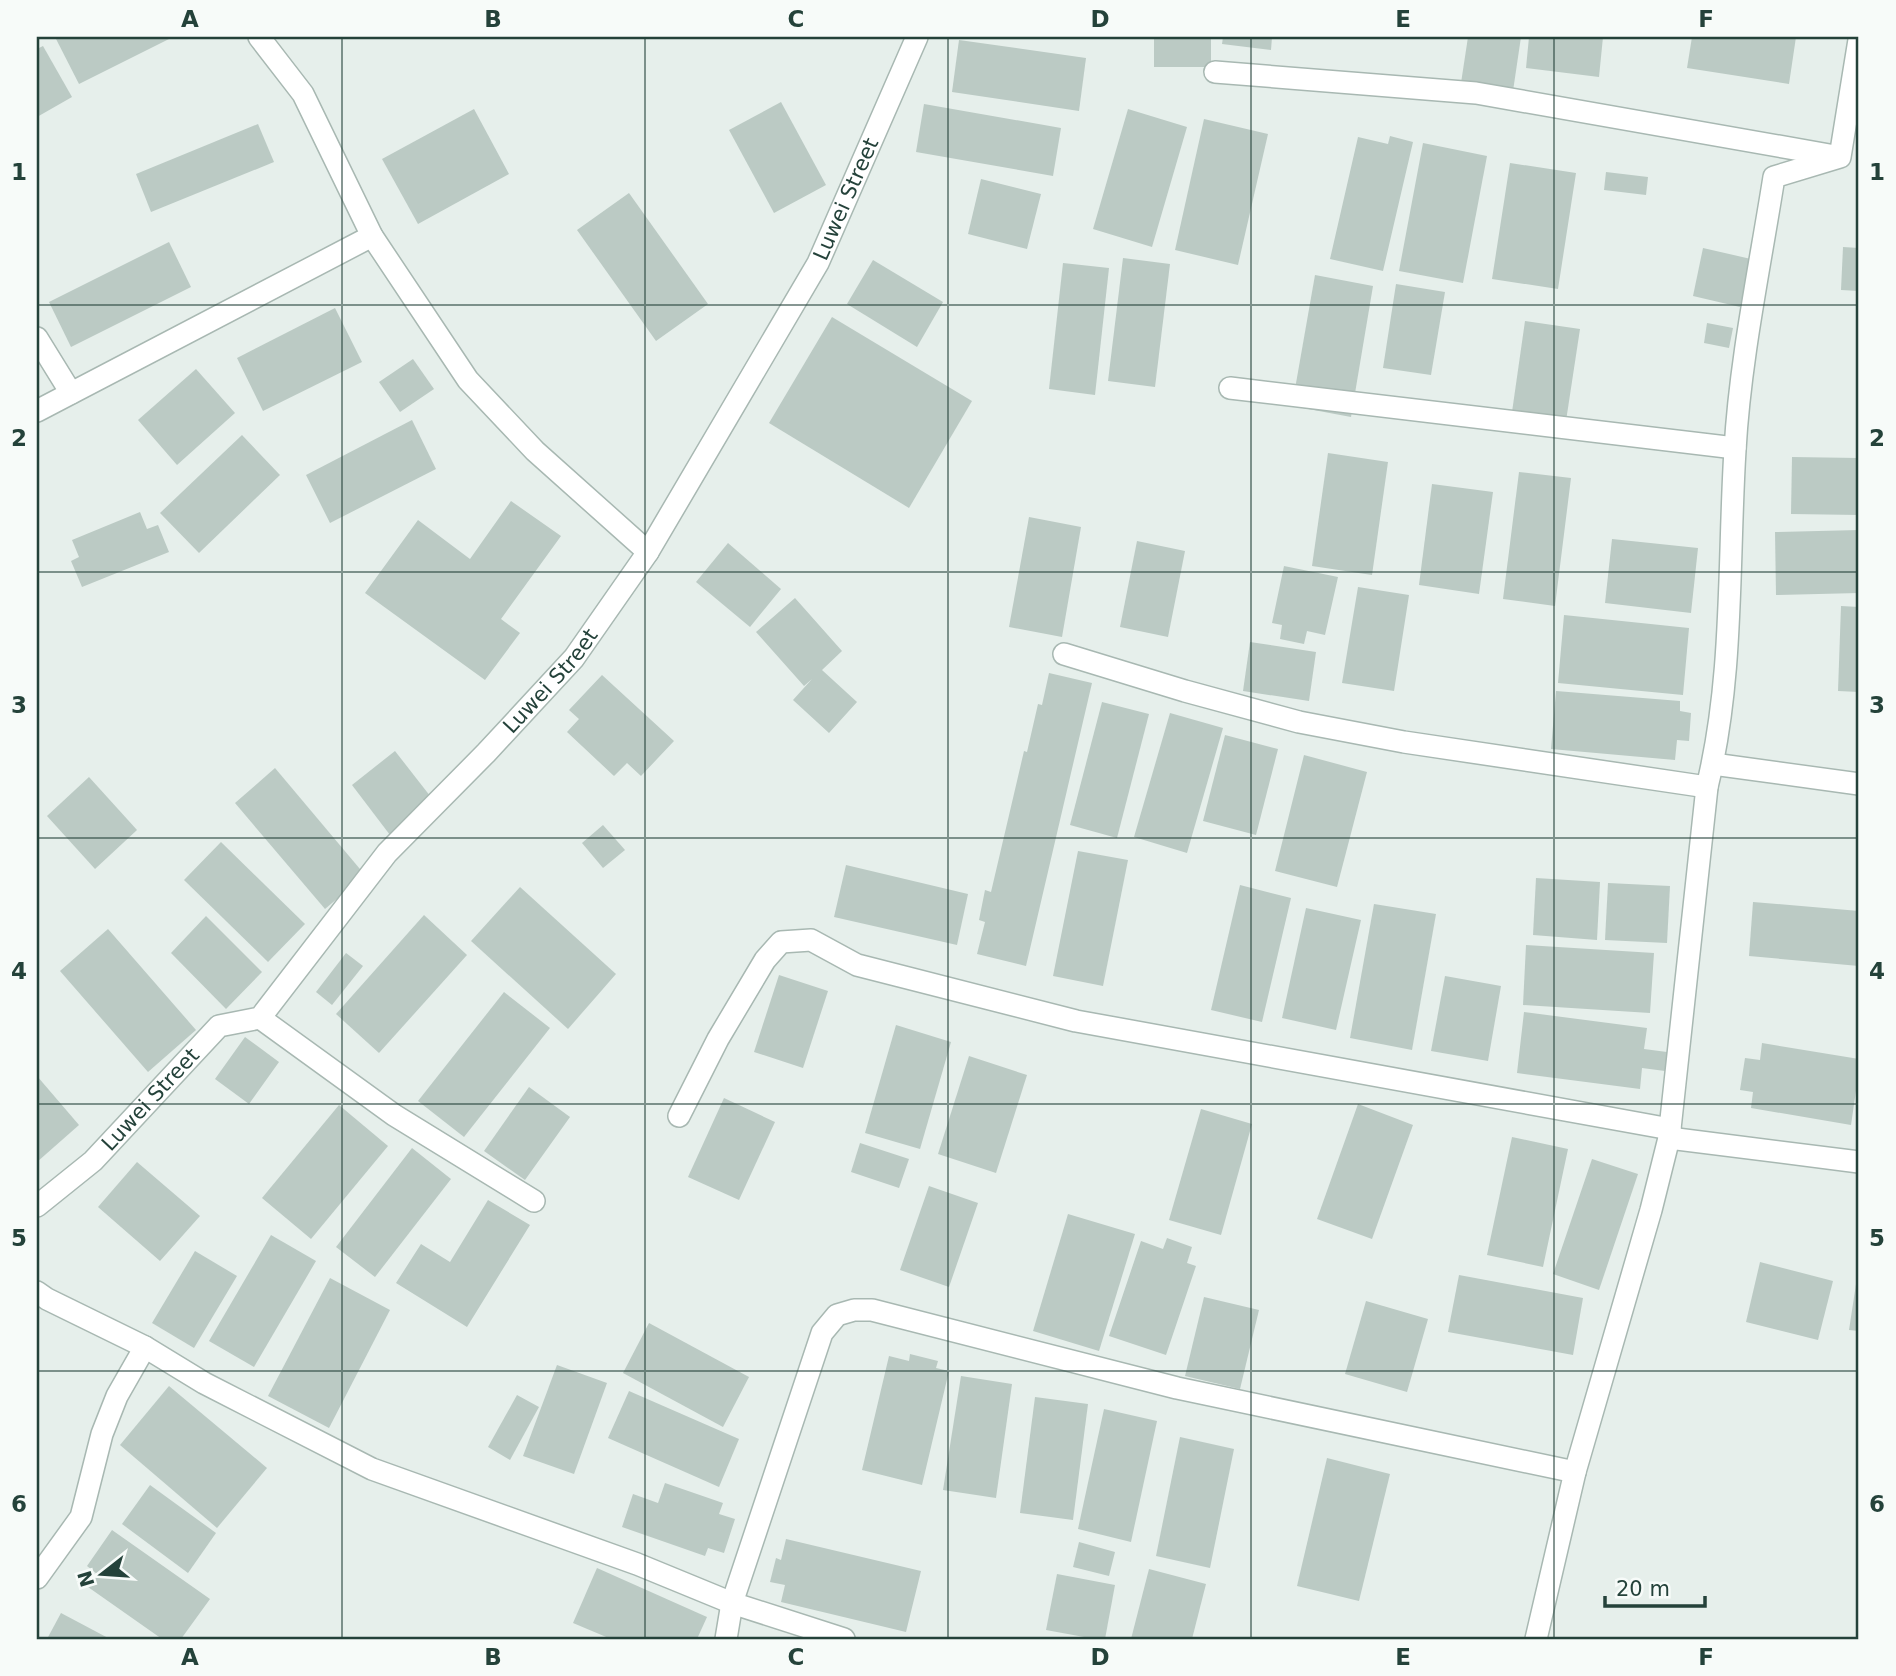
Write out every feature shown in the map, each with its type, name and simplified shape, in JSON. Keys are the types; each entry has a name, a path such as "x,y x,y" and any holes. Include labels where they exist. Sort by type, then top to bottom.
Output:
{"street":[{"path":"259,37 303,94 372,236 468,380 535,451 648,552"},
{"name":"Luwei Street","path":"37,1206 93,1161 219,1026 260,1018 387,853 486,753 574,658 648,552 818,263 916,37"},
{"path":"1840,157 1859,40"},
{"path":"1214,72 1476,93 1840,157"},
{"path":"1536,1639 1575,1472 1651,1210 1669,1133 1707,787 1724,688 1735,448 1741,388 1774,177 1840,157"},
{"path":"37,411 372,236"},
{"path":"37,338 71,393"},
{"path":"1230,388 1735,448"},
{"path":"1064,654 1299,722 1404,742 1707,787"},
{"path":"1713,764 1859,784"},
{"path":"679,1116 718,1039 765,960 781,942 811,940 857,965 1076,1021 1669,1133 1859,1162"},
{"path":"260,1018 394,1115 534,1201"},
{"path":"37,1292 47,1300 145,1347 204,1383 372,1469 637,1564 732,1603 844,1639"},
{"path":"726,1639 732,1603 822,1334 837,1315 854,1310 873,1310 1177,1388 1575,1472"},
{"path":"37,1577 81,1517 102,1434 117,1396 145,1347"}],"building":[{"path":"55,37 173,37 79,84"},
{"path":"1154,37 1211,37 1211,67 1154,67"},
{"path":"1223,37 1272,37 1271,50 1222,44"},
{"path":"1468,37 1521,37 1513,91 1461,83"},
{"path":"1529,37 1603,37 1599,77 1526,68"},
{"path":"1692,37 1796,37 1789,84 1687,68"},
{"path":"959,40 1086,58 1079,111 952,92"},
{"path":"43,46 72,97 37,117 37,49"},
{"path":"781,102 826,185 774,213 729,130"},
{"path":"924,104 1061,128 1053,176 916,152"},
{"path":"474,109 509,174 418,224 382,159"},
{"path":"1128,109 1187,127 1152,247 1093,229"},
{"path":"1204,119 1268,134 1238,265 1175,250"},
{"path":"258,124 274,162 151,212 136,174"},
{"path":"1390,136 1413,142 1383,271 1330,259 1358,137 1388,144"},
{"path":"1423,143 1487,156 1463,283 1399,271"},
{"path":"1510,163 1576,173 1558,289 1492,279"},
{"path":"1606,172 1648,177 1646,195 1604,190"},
{"path":"981,179 1041,194 1027,249 968,234"},
{"path":"629,193 708,304 656,341 577,230"},
{"path":"169,242 191,287 71,347 49,302"},
{"path":"1843,247 1859,248 1859,291 1841,290"},
{"path":"1703,248 1751,259 1740,307 1693,296"},
{"path":"1123,258 1170,264 1155,387 1108,381"},
{"path":"873,260 943,302 917,347 847,304"},
{"path":"1063,263 1109,268 1095,395 1049,389"},
{"path":"1315,275 1373,286 1351,417 1292,406"},
{"path":"1396,284 1445,292 1431,375 1383,368"},
{"path":"335,308 362,362 263,411 237,358"},
{"path":"832,317 972,401 909,508 769,423"},
{"path":"1525,321 1580,329 1566,421 1512,412"},
{"path":"1707,323 1733,328 1729,348 1704,343"},
{"path":"413,359 434,389 400,412 379,382"},
{"path":"196,369 235,413 177,465 138,420"},
{"path":"412,420 436,469 330,523 306,475"},
{"path":"242,435 280,475 199,553 160,513"},
{"path":"1328,453 1388,462 1372,575 1312,566"},
{"path":"1792,457 1859,458 1859,515 1791,514"},
{"path":"1519,472 1571,478 1555,606 1503,599"},
{"path":"1432,484 1493,492 1479,594 1419,585"},
{"path":"511,501 561,536 501,619 520,633 485,680 365,593 418,520 470,559"},
{"path":"140,512 147,529 158,525 169,552 82,587 71,561 79,557 72,540"},
{"path":"1029,517 1081,527 1062,637 1009,627"},
{"path":"1859,530 1859,593 1776,595 1775,532"},
{"path":"1612,539 1698,548 1691,613 1605,603"},
{"path":"1137,541 1185,551 1168,637 1120,627"},
{"path":"728,543 781,589 750,627 696,582"},
{"path":"1284,566 1338,577 1325,635 1307,631 1304,644 1280,639 1282,625 1272,623"},
{"path":"1358,587 1409,595 1394,691 1342,683"},
{"path":"795,598 842,651 822,670 857,702 829,733 793,700 812,679 804,686 756,632"},
{"path":"1841,606 1859,607 1859,692 1838,691"},
{"path":"1564,615 1689,628 1683,695 1558,683"},
{"path":"1250,642 1316,652 1309,701 1243,691"},
{"path":"1049,673 1092,683 1026,966 977,954 985,922 979,920 985,890 991,892 1024,751 1027,752 1038,704 1042,705"},
{"path":"602,675 674,741 641,776 627,763 614,776 567,732 579,719 569,710"},
{"path":"1556,691 1680,701 1680,711 1691,713 1689,741 1677,740 1675,760 1551,749"},
{"path":"1102,702 1149,714 1117,838 1070,825"},
{"path":"1170,713 1223,728 1187,853 1134,837"},
{"path":"1225,735 1278,749 1256,835 1203,821"},
{"path":"395,751 434,801 390,835 352,785"},
{"path":"1304,755 1367,772 1337,887 1275,871"},
{"path":"275,768 365,875 325,909 235,803"},
{"path":"89,777 137,830 95,869 47,816"},
{"path":"603,825 625,850 603,868 582,843"},
{"path":"221,842 305,924 268,962 184,880"},
{"path":"1078,851 1128,860 1103,986 1053,976"},
{"path":"846,865 968,894 957,945 834,917"},
{"path":"1536,878 1600,882 1597,940 1533,935"},
{"path":"1608,883 1670,886 1667,943 1605,940"},
{"path":"1240,885 1291,898 1262,1022 1211,1010"},
{"path":"520,887 616,974 568,1029 471,941"},
{"path":"1753,902 1859,911 1859,966 1749,956"},
{"path":"1374,904 1436,914 1412,1050 1350,1038"},
{"path":"1306,908 1361,920 1336,1030 1282,1018"},
{"path":"424,915 467,955 379,1053 336,1014"},
{"path":"206,916 262,972 226,1009 171,953"},
{"path":"108,929 196,1030 148,1072 60,971"},
{"path":"1526,945 1654,953 1650,1013 1523,1005"},
{"path":"346,953 363,966 332,1005 316,992"},
{"path":"779,975 828,991 803,1068 754,1052"},
{"path":"1445,976 1501,986 1488,1061 1431,1051"},
{"path":"504,992 550,1028 464,1137 418,1101"},
{"path":"1524,1012 1647,1028 1644,1049 1667,1052 1665,1071 1642,1068 1640,1089 1517,1073"},
{"path":"896,1025 951,1042 920,1149 865,1133"},
{"path":"245,1037 279,1062 249,1104 215,1079"},
{"path":"1762,1043 1859,1059 1851,1125 1751,1108 1753,1092 1740,1090 1745,1058 1760,1060"},
{"path":"969,1056 1027,1075 996,1173 938,1154"},
{"path":"37,1076 79,1125 37,1162"},
{"path":"529,1087 570,1117 525,1180 484,1151"},
{"path":"724,1098 775,1122 739,1200 688,1177"},
{"path":"1358,1104 1413,1125 1372,1239 1317,1219"},
{"path":"339,1105 388,1146 311,1239 262,1198"},
{"path":"1201,1109 1252,1124 1221,1235 1169,1220"},
{"path":"1512,1137 1568,1149 1543,1267 1487,1255"},
{"path":"860,1143 909,1159 899,1188 851,1172"},
{"path":"412,1148 451,1179 375,1277 336,1247"},
{"path":"1592,1159 1638,1174 1599,1290 1553,1274"},
{"path":"137,1162 200,1216 160,1261 98,1207"},
{"path":"929,1186 978,1203 949,1287 900,1270"},
{"path":"488,1200 530,1225 467,1327 396,1283 421,1244 450,1262"},
{"path":"1068,1214 1135,1234 1099,1351 1033,1331"},
{"path":"271,1235 316,1261 254,1367 209,1341"},
{"path":"1167,1238 1192,1247 1187,1263 1196,1266 1166,1355 1109,1336 1141,1241 1163,1249"},
{"path":"195,1251 237,1276 194,1348 152,1323"},
{"path":"1760,1262 1833,1281 1818,1340 1746,1322"},
{"path":"1859,1271 1859,1331 1849,1330"},
{"path":"1459,1275 1583,1298 1573,1355 1448,1332"},
{"path":"330,1278 390,1310 329,1428 268,1396"},
{"path":"1204,1297 1259,1310 1240,1389 1185,1376"},
{"path":"1366,1301 1428,1319 1407,1392 1345,1374"},
{"path":"649,1323 749,1377 723,1427 623,1373"},
{"path":"910,1354 938,1361 936,1368 949,1371 922,1485 862,1470 889,1356 909,1361"},
{"path":"557,1365 607,1383 574,1474 523,1456"},
{"path":"961,1376 1012,1384 996,1498 943,1490"},
{"path":"169,1386 267,1468 217,1528 120,1445"},
{"path":"629,1391 739,1439 719,1487 608,1438"},
{"path":"517,1395 539,1407 510,1460 488,1447"},
{"path":"1035,1397 1088,1404 1073,1520 1020,1513"},
{"path":"1104,1409 1157,1421 1131,1542 1078,1529"},
{"path":"1180,1437 1234,1449 1210,1568 1156,1556"},
{"path":"1327,1458 1390,1474 1359,1601 1297,1586"},
{"path":"665,1483 723,1503 719,1514 735,1519 724,1553 708,1548 705,1556 622,1527 633,1494 658,1503"},
{"path":"150,1485 216,1533 188,1573 122,1524"},
{"path":"112,1530 210,1599 181,1639 162,1639 88,1587 97,1574 87,1566"},
{"path":"786,1539 921,1571 906,1632 781,1602 785,1585 770,1582 776,1558 781,1560"},
{"path":"1079,1542 1115,1552 1109,1576 1073,1567"},
{"path":"597,1568 707,1617 697,1639 611,1639 573,1623"},
{"path":"1149,1569 1206,1584 1192,1639 1131,1639"},
{"path":"1057,1574 1115,1585 1105,1639 1046,1630"},
{"path":"61,1613 110,1639 47,1639"}]}
